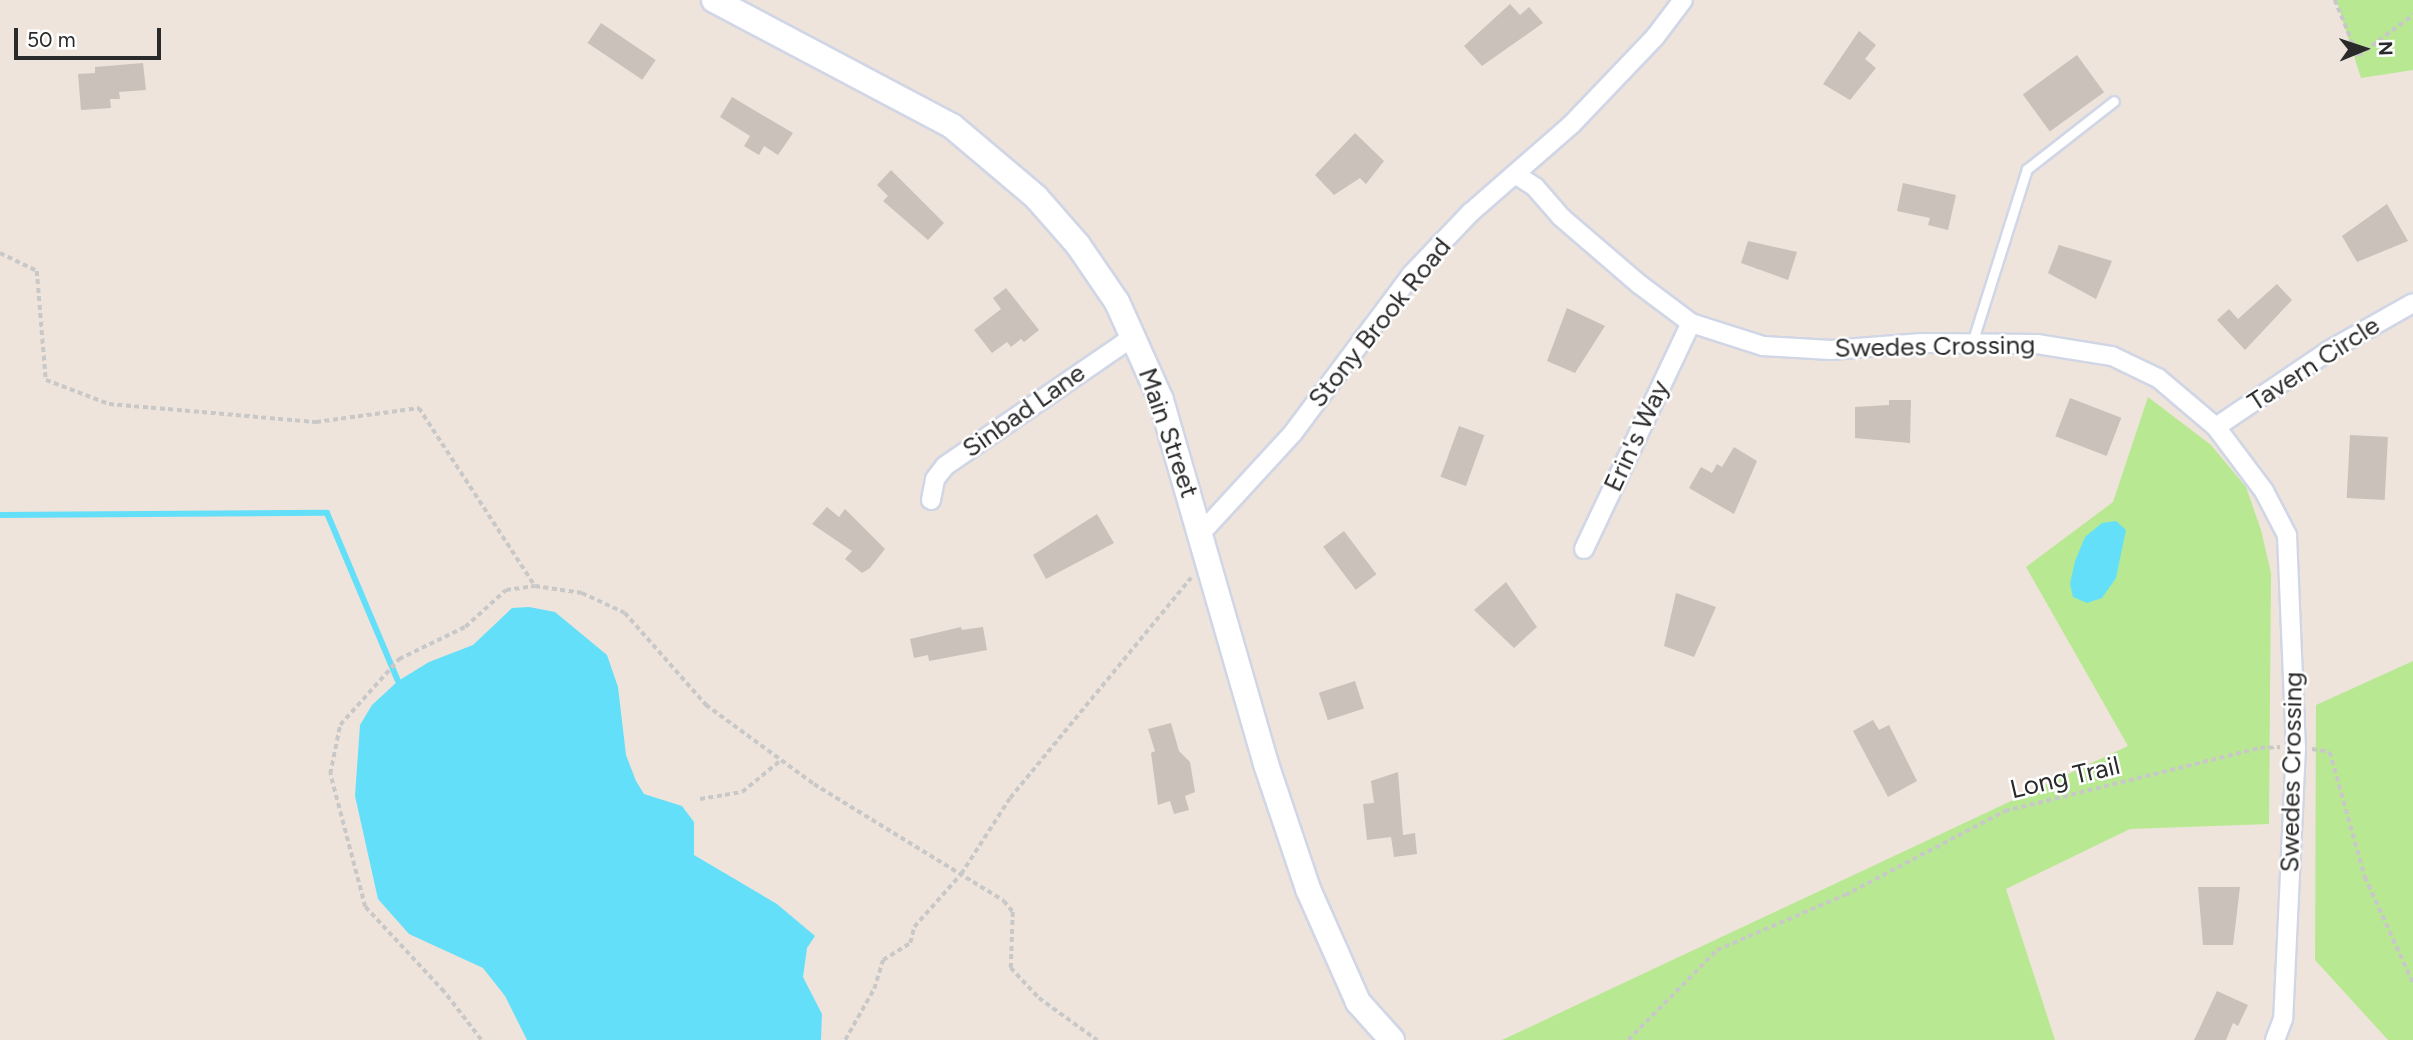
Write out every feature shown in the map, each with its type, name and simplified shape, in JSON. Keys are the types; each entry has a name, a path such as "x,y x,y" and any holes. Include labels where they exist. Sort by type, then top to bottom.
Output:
{"main road":[{"name":"Main Street","path":"714,0 952,126 995,160 1078,245 1134,335 1161,400 1202,532 1258,739 1308,889 1357,1002 1392,1040"}],"street":[{"name":"Stony Brook Road","path":"1202,532 1293,433 1411,275 1590,106 1655,37 1683,0"},
{"name":"Swedes Crossing","path":"1515,174 1535,187 1561,217 1639,285 1691,323 1763,345 1831,350 1972,343 2037,344 2112,356 2158,378 2216,427 2264,491 2287,535 2296,747 2283,1019 2275,1040"},
{"name":"Tavern Circle","path":"2216,427 2330,350 2413,303"},
{"name":"Erin's Way","path":"1584,549 1691,323"},
{"name":"Sinbad Lane","path":"931,500 935,480 945,466 1134,335"}],"lane":[{"path":"1972,343 2027,169 2114,101"}],"path":[{"path":"2335,0 2358,55 2413,15"},
{"path":"0,253 37,271 46,380 109,404 316,422 419,408 535,586"},
{"path":"845,1040 874,989 883,960 910,943 914,927 961,874 1010,798 1064,737 1100,685 1208,562"},
{"path":"481,1040 444,992 365,907 330,774 340,725 399,659 465,627 506,590 535,586 582,593 625,613 706,705 781,760 1004,901 1013,912 1011,968 1039,998 1097,1040"},
{"name":"Long Trail","path":"1628,1040 1717,950 1845,895 2005,811 2260,748 2296,747 2330,752 2365,877 2413,983"},
{"path":"700,799 742,792 781,760"}],"green space":[{"path":"2336,0 2413,0 2413,70 2361,78"},
{"path":"2148,397 2211,445 2246,487 2261,530 2271,573 2269,824 2130,829 2006,889 2055,1040 1502,1040 2128,746 2026,567 2113,502"},
{"path":"2413,661 2413,1040 2388,1040 2315,960 2316,705"}],"water":[{"path":"2116,521 2126,530 2116,578 2102,598 2087,603 2073,597 2070,584 2075,561 2085,537 2102,523"},
{"path":"529,607 555,612 607,655 618,687 626,755 636,781 644,794 682,806 694,822 694,855 777,904 815,936 807,948 803,977 822,1014 821,1040 527,1040 505,996 483,968 409,934 378,899 355,796 360,725 372,705 398,681 429,662 473,645 512,608"}],"building":[{"path":"1510,4 1520,15 1529,7 1543,23 1482,66 1464,46"},
{"path":"601,23 656,60 642,80 588,43"},
{"path":"1859,31 1876,45 1865,59 1876,68 1850,100 1823,84"},
{"path":"2077,55 2104,92 2050,132 2023,94"},
{"path":"143,63 146,90 119,92 120,99 110,99 111,108 81,110 78,74 95,73 95,67"},
{"path":"732,97 793,133 778,155 764,146 759,155 744,146 750,136 720,117"},
{"path":"1355,133 1384,161 1366,184 1360,178 1334,195 1315,175"},
{"path":"891,170 944,223 928,240 883,201 888,196 877,185"},
{"path":"1903,183 1956,195 1948,230 1928,225 1930,218 1897,211"},
{"path":"2387,204 2408,241 2357,262 2342,236"},
{"path":"1748,241 1797,252 1788,280 1741,263"},
{"path":"2059,245 2112,261 2096,299 2048,273"},
{"path":"2277,284 2292,300 2245,350 2217,320 2229,309 2238,319"},
{"path":"1006,288 1039,330 1024,342 1021,339 1011,347 1007,342 992,353 974,330 1001,309 993,298"},
{"path":"1567,308 1605,326 1575,373 1547,361"},
{"path":"2070,398 2121,418 2107,456 2055,436"},
{"path":"1889,400 1911,400 1910,443 1855,438 1855,407 1889,405"},
{"path":"1459,426 1484,435 1466,486 1441,477"},
{"path":"2350,435 2388,437 2385,500 2347,498"},
{"path":"1734,447 1757,461 1734,514 1689,488 1701,467 1712,473 1717,464 1722,467"},
{"path":"827,507 839,517 845,509 885,549 870,568 862,573 845,559 852,551 812,524"},
{"path":"1097,514 1114,543 1046,579 1033,555"},
{"path":"1344,531 1376,574 1356,590 1323,547"},
{"path":"1506,582 1537,627 1514,648 1474,610"},
{"path":"1676,593 1716,607 1694,657 1664,646"},
{"path":"961,627 962,630 983,627 987,650 929,661 928,655 914,658 910,639"},
{"path":"1355,681 1364,709 1328,720 1319,693"},
{"path":"1873,720 1879,730 1889,725 1917,781 1888,797 1853,731"},
{"path":"1171,723 1179,751 1190,762 1195,792 1185,796 1189,810 1174,814 1170,801 1158,805 1151,753 1155,751 1148,729"},
{"path":"1398,772 1403,835 1415,833 1417,854 1394,857 1391,837 1367,840 1363,804 1374,803 1371,781"},
{"path":"2198,887 2240,887 2233,945 2203,945"},
{"path":"2217,991 2248,1005 2238,1026 2233,1023 2226,1040 2194,1040"}],"waterway":[{"path":"0,515 327,513 398,681"}]}
